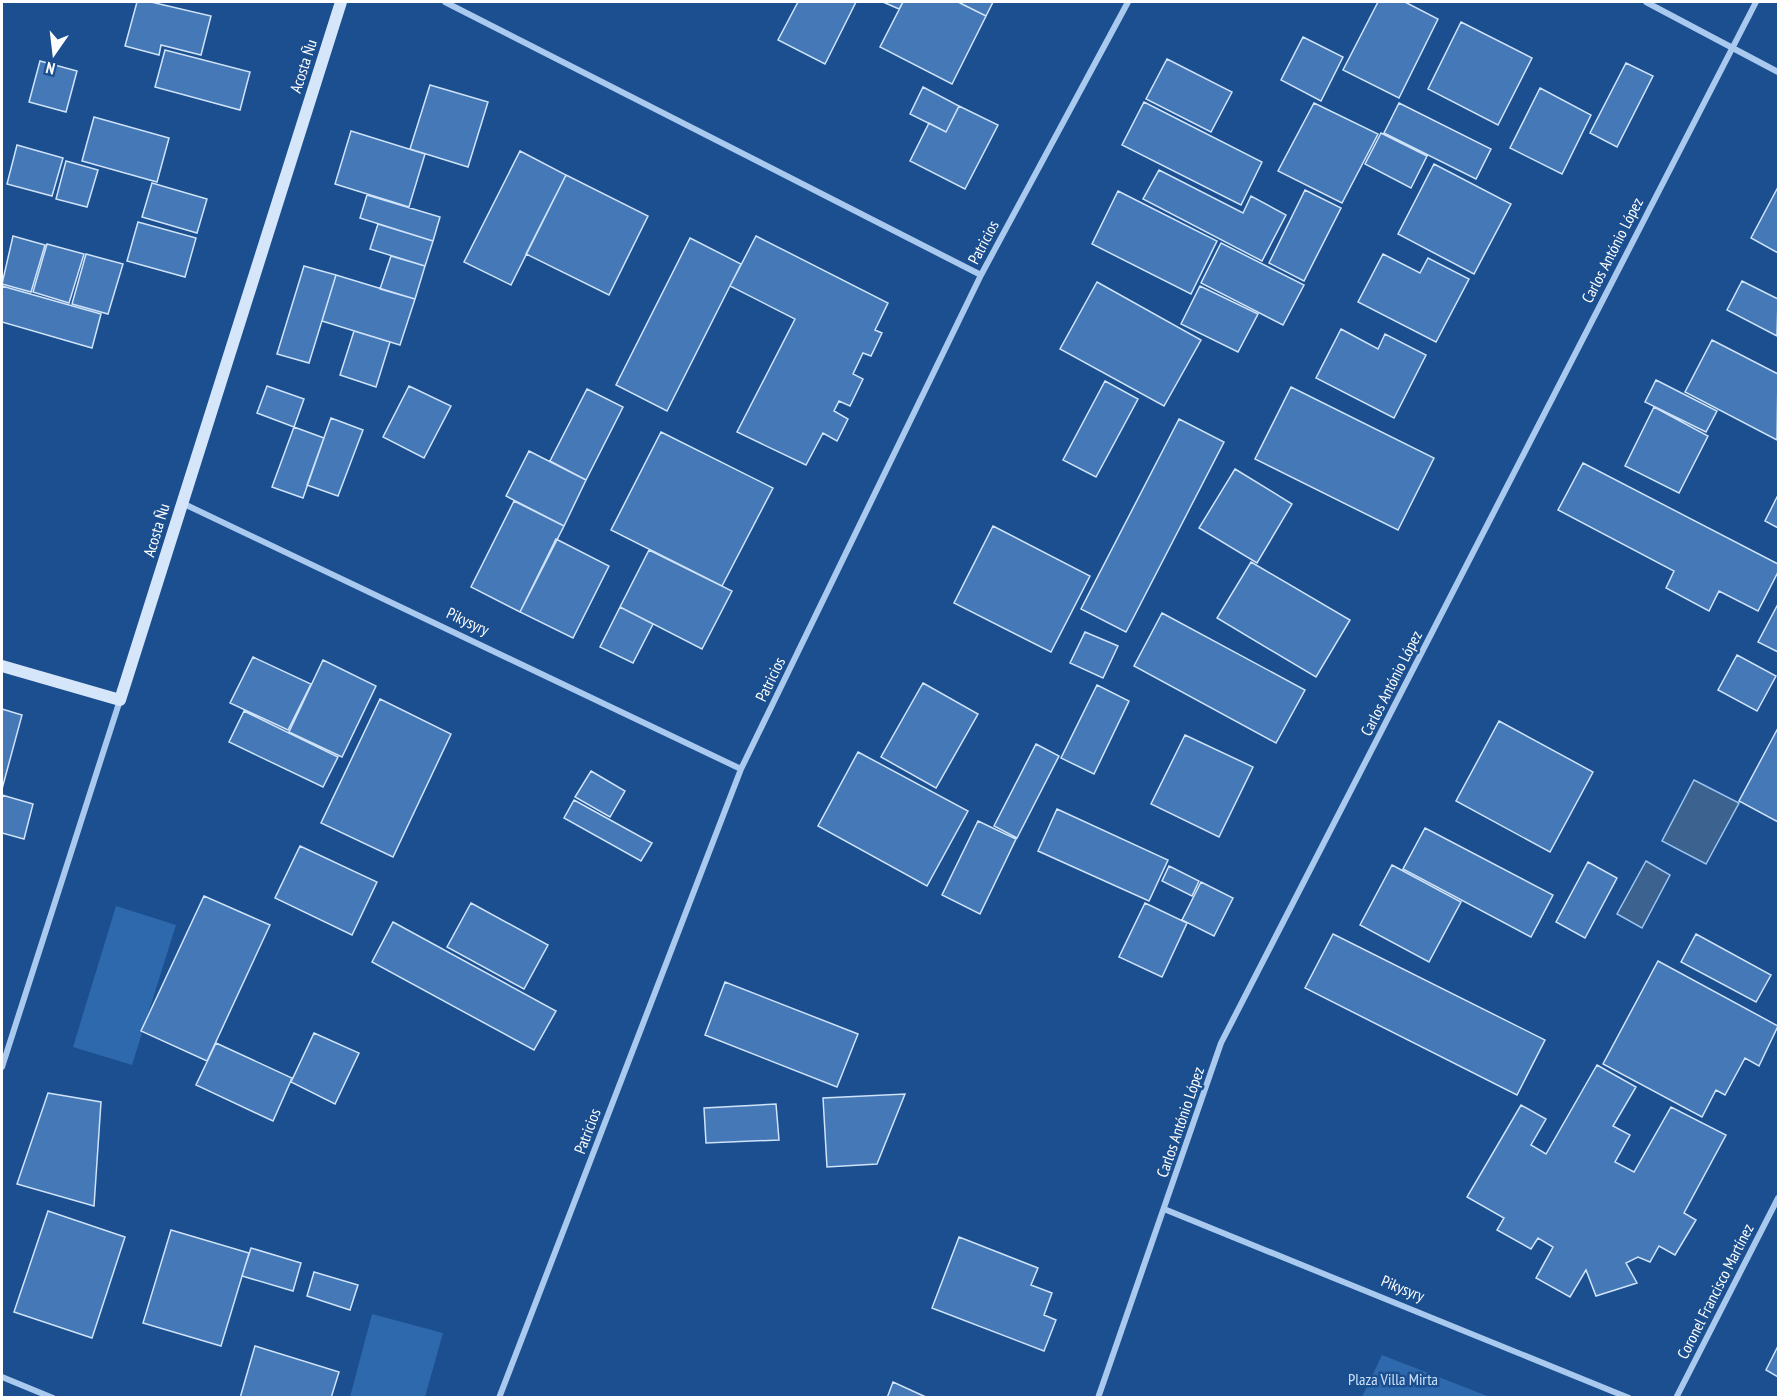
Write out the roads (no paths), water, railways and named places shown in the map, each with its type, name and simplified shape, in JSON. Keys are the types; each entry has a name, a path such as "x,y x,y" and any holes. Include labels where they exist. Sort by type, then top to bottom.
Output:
{"street":[{"name":"Acosta Ñu","path":"2,1067 341,2"},
{"path":"445,2 981,275"},
{"name":"Patricios","path":"499,1398 741,769 981,275 1128,2"},
{"path":"1646,2 1779,72"},
{"name":"Carlos António López","path":"1098,1398 1221,1043 1756,2"},
{"name":"Pikysyry","path":"182,503 741,769"},
{"path":"2,666 120,700"},
{"name":"Coronel Francisco Martínez","path":"1676,1398 1779,1198"},
{"name":"Pikysyry","path":"1164,1209 1629,1398"},
{"path":"2,1377 53,1398"}],"park label":[{"name":"Plaza Villa Mirta","path":"1393,1379"}]}
